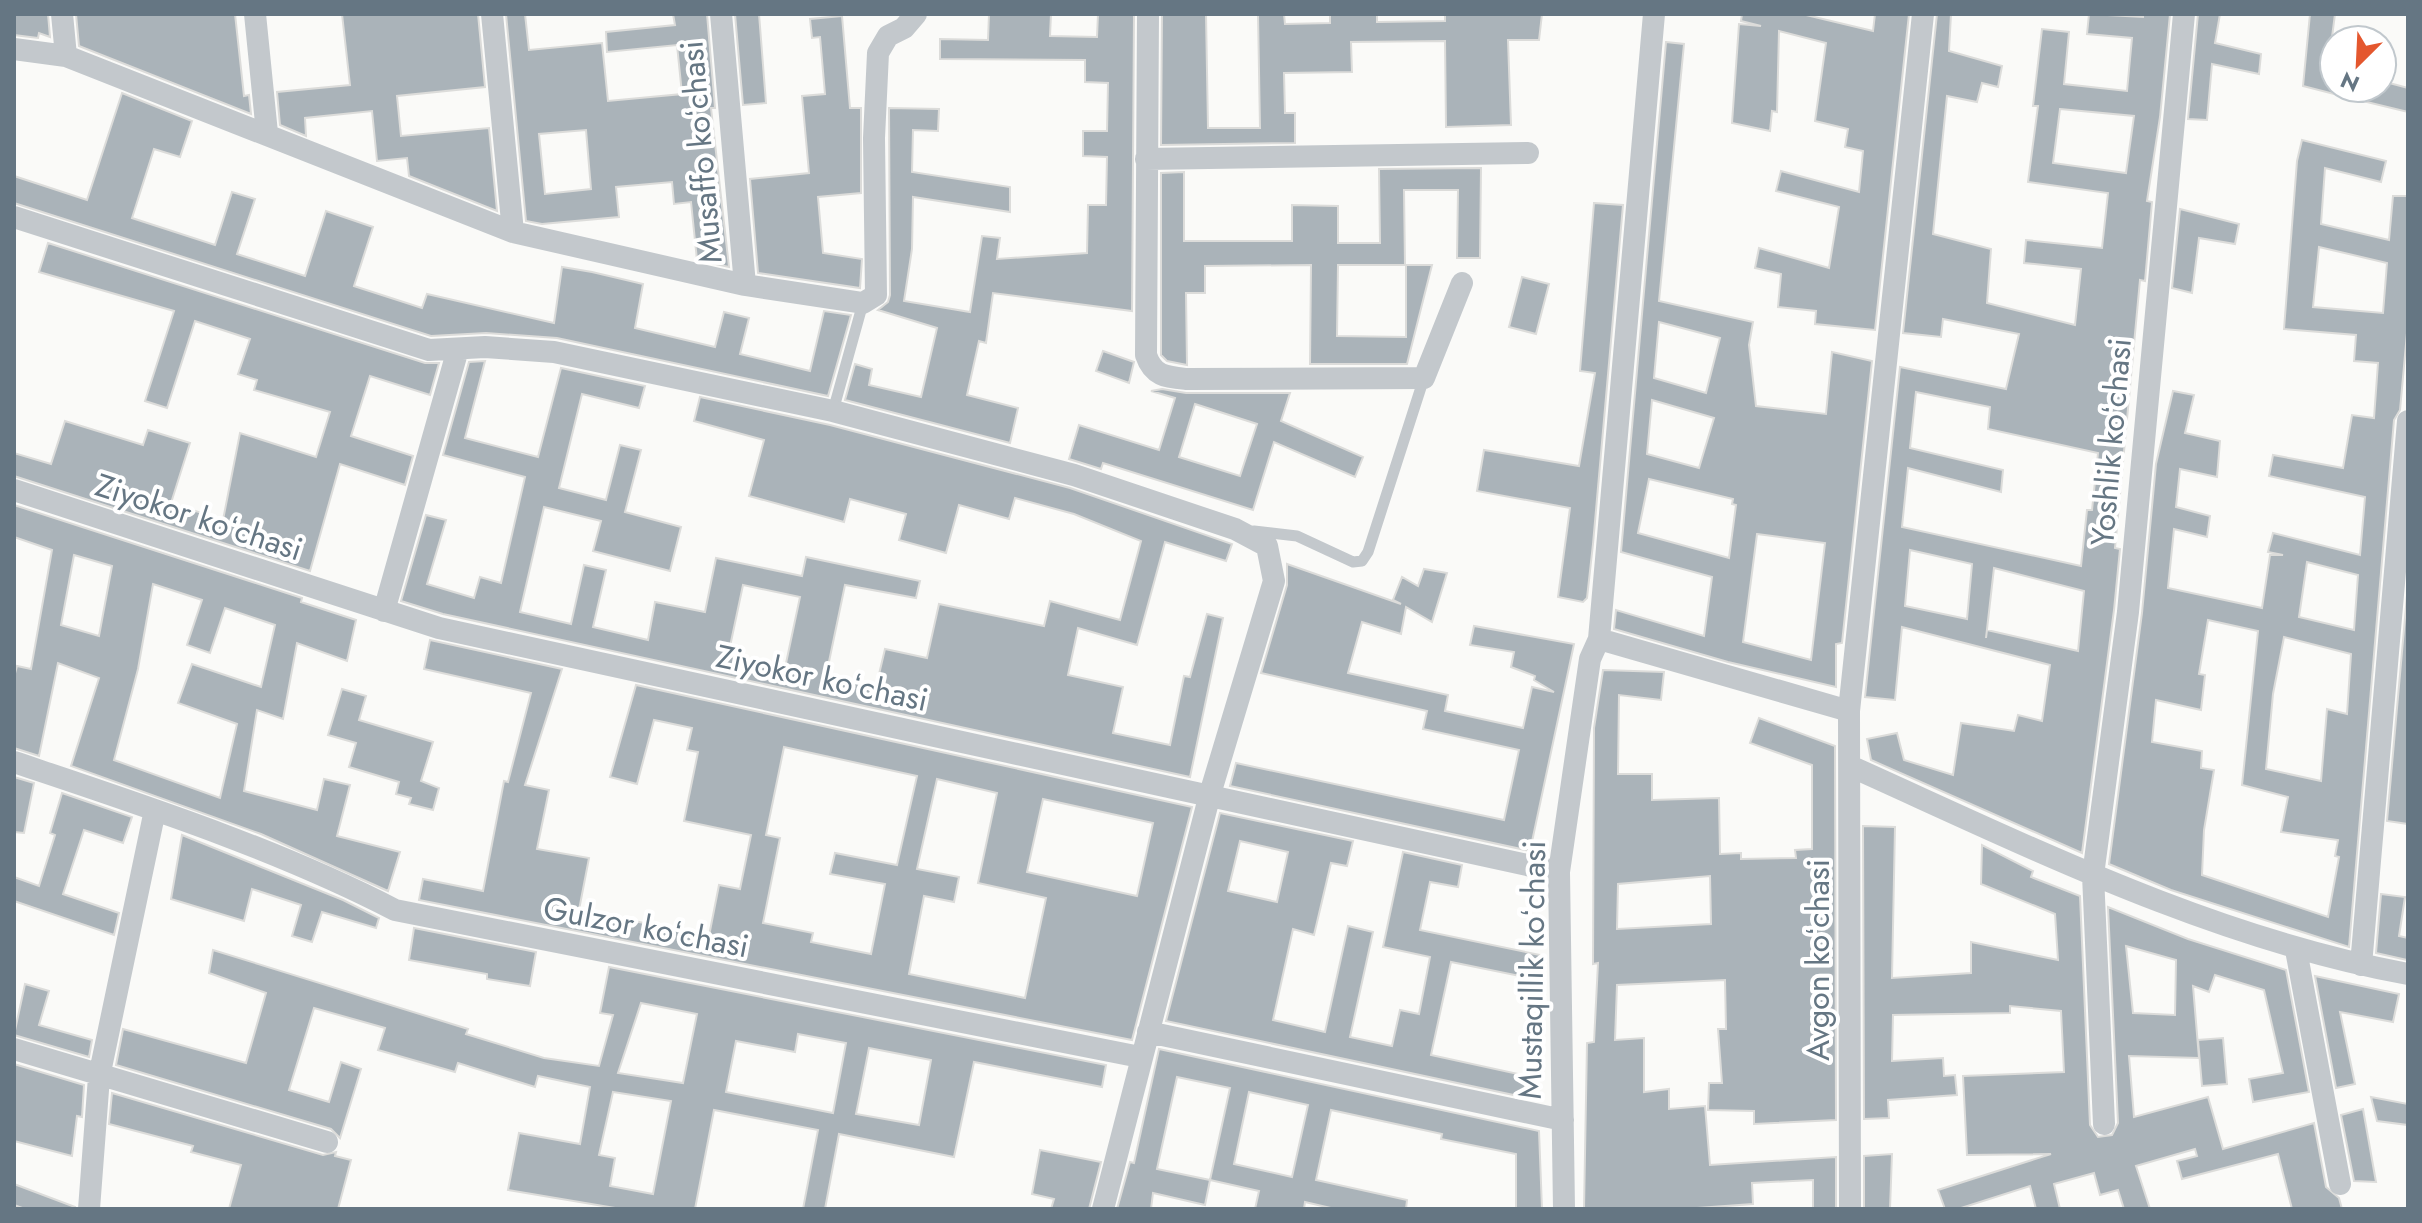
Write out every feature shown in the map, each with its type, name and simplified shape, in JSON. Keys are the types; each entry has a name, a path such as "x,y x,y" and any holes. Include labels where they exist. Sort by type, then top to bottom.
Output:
{"street":[{"path":"62,14 66,56"},
{"path":"255,14 267,133"},
{"path":"492,14 513,232"},
{"name":"Musaffo koʻchasi","path":"721,14 745,285"},
{"path":"14,49 66,56 513,232 745,285 863,303 876,295 874,138 878,53 888,36 904,28 916,14"},
{"path":"1148,14 1146,355 1150,367 1163,376 1186,379 1424,378 1462,283"},
{"path":"1654,14 1599,639 1849,711 1923,14"},
{"name":"Yoshlik koʻchasi","path":"2104,1124 2093,875 2128,612 2184,14"},
{"path":"1146,159 1528,153"},
{"path":"14,217 384,339 429,350 554,352 833,411 1074,475 1235,529 1267,546 1274,581 1210,794 1103,1209"},
{"path":"384,611 458,349"},
{"path":"2361,965 2408,421"},
{"name":"Ziyokor koʻchasi","path":"14,490 439,628 1559,872"},
{"name":"Mustaqillik koʻchasi","path":"1564,1209 1559,872 1590,659 1599,639"},
{"name":"Avgon koʻchasi","path":"1849,711 1850,1209"},
{"name":"Gulzor koʻchasi","path":"14,762 155,810 354,889 395,910 1140,1057"},
{"path":"1850,766 2093,875 2296,950 2408,974"},
{"path":"89,1209 99,1077 155,810"},
{"path":"2296,950 2340,1184"},
{"path":"1148,1032 1563,1120"},
{"path":"14,1049 99,1077 327,1142"}],"lane":[{"path":"833,411 863,303"},
{"path":"1235,529 1297,536 1353,562 1362,561 1368,552 1424,378"}],"building":[{"path":"14,14 48,14 50,37 39,33 38,38 14,35"},
{"path":"76,14 235,14 244,96 249,95 251,114 79,46"},
{"path":"342,14 478,14 485,87 397,96 401,136 489,128 497,211 409,176 407,158 377,161 372,111 305,118 306,136 280,125 277,92 350,85"},
{"path":"506,14 525,14 529,50 602,43 608,101 682,94 677,45 607,52 606,32 675,25 673,14 707,14 715,108 711,108 729,267 697,260 691,202 674,204 672,182 616,187 619,217 542,224 526,221","holes":["586,130 591,189 545,194 539,134"]},
{"path":"735,14 759,14 766,103 743,105"},
{"path":"989,14 1051,14 1050,36 1097,37 1098,14 1134,14 1132,311 993,293 986,343 979,341 967,395 1018,408 1010,443 845,400 855,364 872,369 869,385 921,397 937,328 878,310 888,302 890,295 889,108 939,109 938,131 913,130 912,172 1010,187 1010,212 913,197 912,249 904,301 970,312 982,236 1000,238 997,259 1087,253 1088,205 1106,205 1107,157 1083,156 1083,131 1107,131 1108,83 1085,82 1085,60 940,59 940,39 988,40"},
{"path":"1162,14 1206,14 1208,128 1260,128 1258,14 1284,14 1285,24 1330,23 1330,14 1377,14 1377,22 1445,21 1445,15 1542,14 1539,40 1508,40 1511,125 1446,127 1445,41 1351,42 1352,72 1284,73 1285,113 1295,113 1295,143 1161,145"},
{"path":"1742,14 1802,14 1873,31 1875,14 1909,14 1875,330 1815,324 1816,311 1778,307 1781,274 1755,268 1759,248 1829,268 1839,207 1776,191 1781,171 1859,192 1863,151 1845,147 1848,129 1815,121 1826,43 1779,31 1777,112 1772,111 1770,131 1732,123 1739,24 1761,26 1741,21"},
{"path":"1937,14 1951,14 1949,51 2002,66 1998,87 1982,83 1977,102 1947,96 1933,234 1991,249 1987,303 2075,325 2081,269 2024,263 2026,240 2102,248 2108,193 2028,182 2038,106 2033,106 2042,29 2069,32 2064,84 2127,91 2132,38 2087,34 2089,14 2143,17 2143,14 2170,14 2160,117 2147,201 2152,202 2145,281 2140,280 2115,548 2120,549 2114,610 2082,853 1871,760 1867,739 1897,733 1904,760 1953,775 1961,723 2014,731 2018,715 2042,721 2050,665 1902,627 1895,700 1865,697 1900,367 2006,389 2019,334 1943,319 1941,337 1903,333","holes":["2060,109 2134,116 2126,173 2053,163","1916,392 1990,407 1988,429 2098,453 2092,510 2087,510 2081,566 1902,527 1908,468 2001,492 2003,470 1910,448","1910,550 1972,564 1967,619 1905,606","1994,568 2084,591 2078,651 1987,630 1986,638"]},
{"path":"2198,14 2220,14 2215,43 2261,54 2259,74 2212,64 2207,120 2188,119"},
{"path":"2310,14 2335,14 2334,24 2318,24 2318,90 2303,86"},
{"path":"842,16 850,108 861,108 861,193 818,197 823,253 862,259 860,288 758,273 750,179 809,173 802,96 825,94 820,37 812,38 810,19"},
{"path":"1666,42 1684,44 1659,301 1753,322 1749,345 1756,406 1826,414 1832,352 1872,361 1842,643 1836,644 1836,687 1728,662 1614,629 1616,610 1704,636 1712,577 1621,552","holes":["1659,322 1720,338 1706,393 1654,378","1652,400 1714,418 1699,468 1647,454","1649,479 1733,499 1732,504 1736,505 1729,558 1638,533","1757,534 1825,543 1811,660 1743,642"]},
{"path":"2398,85 2408,88 2408,112 2375,104 2398,104"},
{"path":"122,93 192,121 180,157 154,149 132,218 215,245 232,192 255,199 237,254 305,276 326,211 373,227 354,286 422,308 427,294 554,323 562,267 592,272 643,284 635,328 715,347 724,312 749,318 740,354 810,371 824,311 851,315 828,396 557,338 486,333 431,336 14,203 14,176 87,200"},
{"path":"2302,140 2386,161 2381,182 2325,168 2321,224 2389,240 2393,196 2408,196 2408,322 2400,410 2394,420 2349,947 2171,890 2109,864 2142,613 2156,464 2173,391 2194,395 2185,433 2220,441 2217,477 2180,469 2176,507 2210,516 2207,537 2174,529 2168,588 2262,608 2270,555 2283,555 2268,552 2273,533 2360,555 2365,497 2269,476 2273,455 2343,468 2352,415 2374,418 2378,363 2354,361 2356,335 2284,329 2297,161","holes":["2319,247 2387,263 2383,313 2313,307","2307,562 2358,575 2354,630 2299,617","2208,620 2258,631 2242,785 2288,797 2281,832 2338,840 2335,856 2339,857 2328,917 2202,875 2204,830 2214,770 2201,768 2202,751 2152,742 2156,700 2201,710 2205,675 2199,674","2284,637 2351,654 2347,714 2327,709 2321,781 2266,769 2273,694"]},
{"path":"1481,168 1480,258 1457,258 1458,190 1404,190 1405,265 1338,265 1337,336 1406,337 1406,265 1432,265 1407,364 1310,364 1311,265 1205,266 1205,293 1186,293 1187,365 1167,361 1161,355 1161,173 1184,172 1184,241 1292,241 1292,205 1338,206 1338,243 1380,243 1379,169"},
{"path":"1594,203 1623,205 1593,544 1587,598 1583,602 1558,597 1570,508 1477,491 1484,450 1579,466 1595,373 1580,371"},
{"path":"2180,209 2239,224 2235,244 2199,238 2192,293 2172,288"},
{"path":"48,243 425,363 439,363 430,395 370,376 351,436 413,456 405,485 340,464 310,571 14,476 14,453 51,464 65,421 143,445 148,430 190,443 171,503 223,520 240,433 316,457 330,412 254,390 257,380 238,374 250,339 195,321 167,408 145,401 174,311 39,272"},
{"path":"1522,277 1549,284 1536,334 1509,327"},
{"path":"1103,351 1134,362 1129,383 1096,371"},
{"path":"485,361 465,438 538,457 561,368 645,386 639,408 582,394 559,488 606,500 620,445 641,450 625,512 681,527 670,571 593,551 601,521 544,507 520,612 571,624 584,565 606,570 593,627 648,640 655,602 705,612 716,558 802,576 806,557 920,581 916,598 845,585 826,676 876,687 885,649 927,658 939,604 1044,626 1050,601 1120,620 1141,541 1074,514 1015,498 1009,519 959,505 946,553 899,540 906,514 850,499 844,522 749,496 764,440 694,421 700,397 830,425 1070,488 1232,544 1226,561 1165,542 1137,645 1078,628 1068,675 1123,687 1113,733 1170,745 1184,676 1190,677 1207,614 1223,618 1190,777 443,614 401,601 426,515 446,520 427,584 474,598 480,577 501,583 525,477 443,455 469,362","holes":["743,585 800,597 785,668 728,656"]},
{"path":"1151,391 1290,393 1281,421 1363,457 1355,477 1274,442 1253,510 1103,463 1101,469 1069,459 1079,425 1159,450 1175,398","holes":["1195,404 1257,424 1240,476 1179,457"]},
{"path":"14,505 302,598 301,602 356,620 347,661 297,643 283,719 257,710 244,791 317,810 324,779 350,785 337,836 400,852 388,891 261,834 71,766 99,678 58,663 39,756 14,748 14,677 17,666 31,669 52,550 14,537","holes":["74,555 112,566 99,636 61,625","153,584 202,600 187,645 210,653 225,608 275,625 261,687 192,664 178,703 237,724 220,798 114,760 138,669"]},
{"path":"1287,564 1401,604 1393,600 1402,577 1418,586 1424,569 1447,573 1432,622 1406,607 1401,634 1362,622 1348,673 1448,695 1445,711 1523,728 1532,687 1554,692 1534,680 1535,676 1511,667 1514,652 1470,645 1474,626 1574,644 1530,851 1230,786 1236,763 1504,820 1519,750 1423,729 1427,711 1261,673 1287,585"},
{"path":"2408,584 2408,824 2387,821"},
{"path":"430,640 562,669 525,785 549,790 537,849 589,858 579,910 709,936 719,885 740,889 751,835 684,821 698,752 687,750 692,728 654,720 637,784 610,777 636,685 1192,807 1132,1040 419,900 423,879 483,891 504,781 508,782 531,693 424,669","holes":["784,747 917,776 897,865 835,853 830,874 885,884 871,954 811,942 813,933 763,923 780,838 766,835","937,779 997,793 978,883 1046,898 1025,998 909,974 924,896 954,902 959,877 917,869","1043,799 1153,823 1137,896 1027,872"]},
{"path":"1603,670 1664,672 1661,700 1619,695 1618,774 1652,774 1652,800 1719,798 1720,854 1741,853 1741,859 1796,858 1795,850 1812,849 1812,765 1750,743 1759,718 1835,746 1836,1120 1754,1124 1754,1111 1708,1110 1709,1083 1722,1083 1718,1029 1726,1029 1725,980 1617,985 1615,1040 1644,1038 1644,1092 1669,1089 1669,1109 1705,1106 1710,1165 1836,1157 1836,1209 1813,1209 1813,1180 1752,1183 1753,1204 1683,1209 1584,1209 1587,1043 1594,1042 1598,963 1593,964 1594,728","holes":["1710,876 1711,924 1617,929 1618,884"]},
{"path":"342,689 366,696 359,720 433,742 421,781 439,788 433,810 409,804 411,798 396,794 399,782 349,767 356,743 328,735"},
{"path":"14,777 34,783 24,833 14,832"},
{"path":"62,793 132,817 123,843 84,830 63,894 119,913 114,935 14,901 14,877 39,886 55,835 50,833"},
{"path":"1220,813 1353,841 1347,866 1331,863 1314,935 1293,929 1273,1020 1325,1032 1348,926 1373,932 1350,1037 1392,1046 1400,1010 1419,1014 1430,957 1383,947 1403,852 1462,865 1458,887 1430,882 1420,930 1540,955 1535,979 1451,962 1431,1055 1527,1076 1523,1097 1166,1021","holes":["1240,841 1288,852 1277,902 1228,891"]},
{"path":"1863,826 1895,827 1892,978 1971,973 1971,942 2058,960 2055,914 1981,884 1982,845 2033,871 2031,877 2080,896 2090,1125 2098,1137 2112,1135 2118,1123 2108,907 2188,939 2286,970 2309,1092 2253,1102 2249,1079 2283,1073 2264,990 2215,975 2209,992 2193,986 2199,1058 2129,1056 2134,1117 2208,1097 2223,1149 2314,1123 2326,1187 2339,1198 2342,1209 2292,1209 2278,1154 2182,1179 2177,1161 2197,1156 2195,1149 2136,1166 2150,1209 2124,1209 2118,1190 2100,1195 2094,1173 2054,1184 2060,1209 2036,1209 2030,1186 1958,1209 1945,1209 1938,1190 2051,1154 1967,1155 1963,1076 2064,1072 2061,1011 2010,1006 2010,1013 1893,1015 1892,1061 1943,1058 1944,1076 1955,1075 1957,1095 1888,1100 1889,1118 1864,1119","holes":["2126,946 2176,960 2175,1015 2133,1013"]},
{"path":"182,835 343,900 379,918 376,928 322,912 312,942 292,936 301,905 252,889 244,921 171,899"},
{"path":"2381,894 2405,897 2399,936 2408,938 2407,960 2376,953"},
{"path":"414,928 536,952 530,986 487,979 487,974 409,960"},
{"path":"213,950 468,1029 466,1034 544,1058 599,1066 613,1015 600,1013 609,967 1106,1065 1102,1087 974,1062 954,1157 839,1134 825,1209 803,1209 818,1130 714,1110 695,1209 621,1209 508,1190 519,1133 580,1144 590,1087 538,1076 535,1087 458,1063 455,1072 378,1050 385,1028 314,1008 289,1090 329,1102 341,1062 361,1069 340,1138 331,1129 116,1065 123,1029 246,1063 266,993 209,973","holes":["641,1003 697,1014 683,1083 618,1073","798,1034 846,1043 833,1113 726,1092 736,1041 795,1052","869,1048 931,1060 919,1125 856,1114","613,1092 671,1101 653,1194 610,1186 615,1158 599,1155"]},
{"path":"2315,976 2399,994 2393,1022 2340,1012 2355,1084 2336,1088"},
{"path":"25,984 49,991 39,1025 92,1040 89,1057 14,1035"},
{"path":"2223,1038 2227,1084 2202,1086 2198,1040"},
{"path":"1159,1049 1539,1131 1542,1209 1516,1209 1516,1154 1441,1139 1442,1134 1331,1110 1316,1180 1407,1200 1406,1209 1335,1209 1305,1202 1304,1209 1255,1209 1259,1191 1210,1180 1205,1205 1153,1193 1151,1209 1117,1209 1130,1162 1134,1163","holes":["1177,1077 1230,1088 1210,1180 1157,1169","1249,1092 1308,1105 1292,1177 1234,1164"]},
{"path":"14,1064 84,1085 82,1117 77,1116 72,1156 14,1141"},
{"path":"112,1093 323,1155 336,1152 335,1156 351,1160 338,1209 229,1209 241,1165 191,1152 193,1146 109,1124"},
{"path":"2371,1097 2408,1104 2408,1125 2377,1121"},
{"path":"2363,1109 2376,1182 2354,1181 2341,1115"},
{"path":"1040,1150 1101,1162 1089,1209 1051,1209 1054,1199 1032,1194"},
{"path":"1892,1154 1890,1209 1864,1209 1864,1156"},
{"path":"14,1184 75,1209 25,1209 14,1205"}]}
